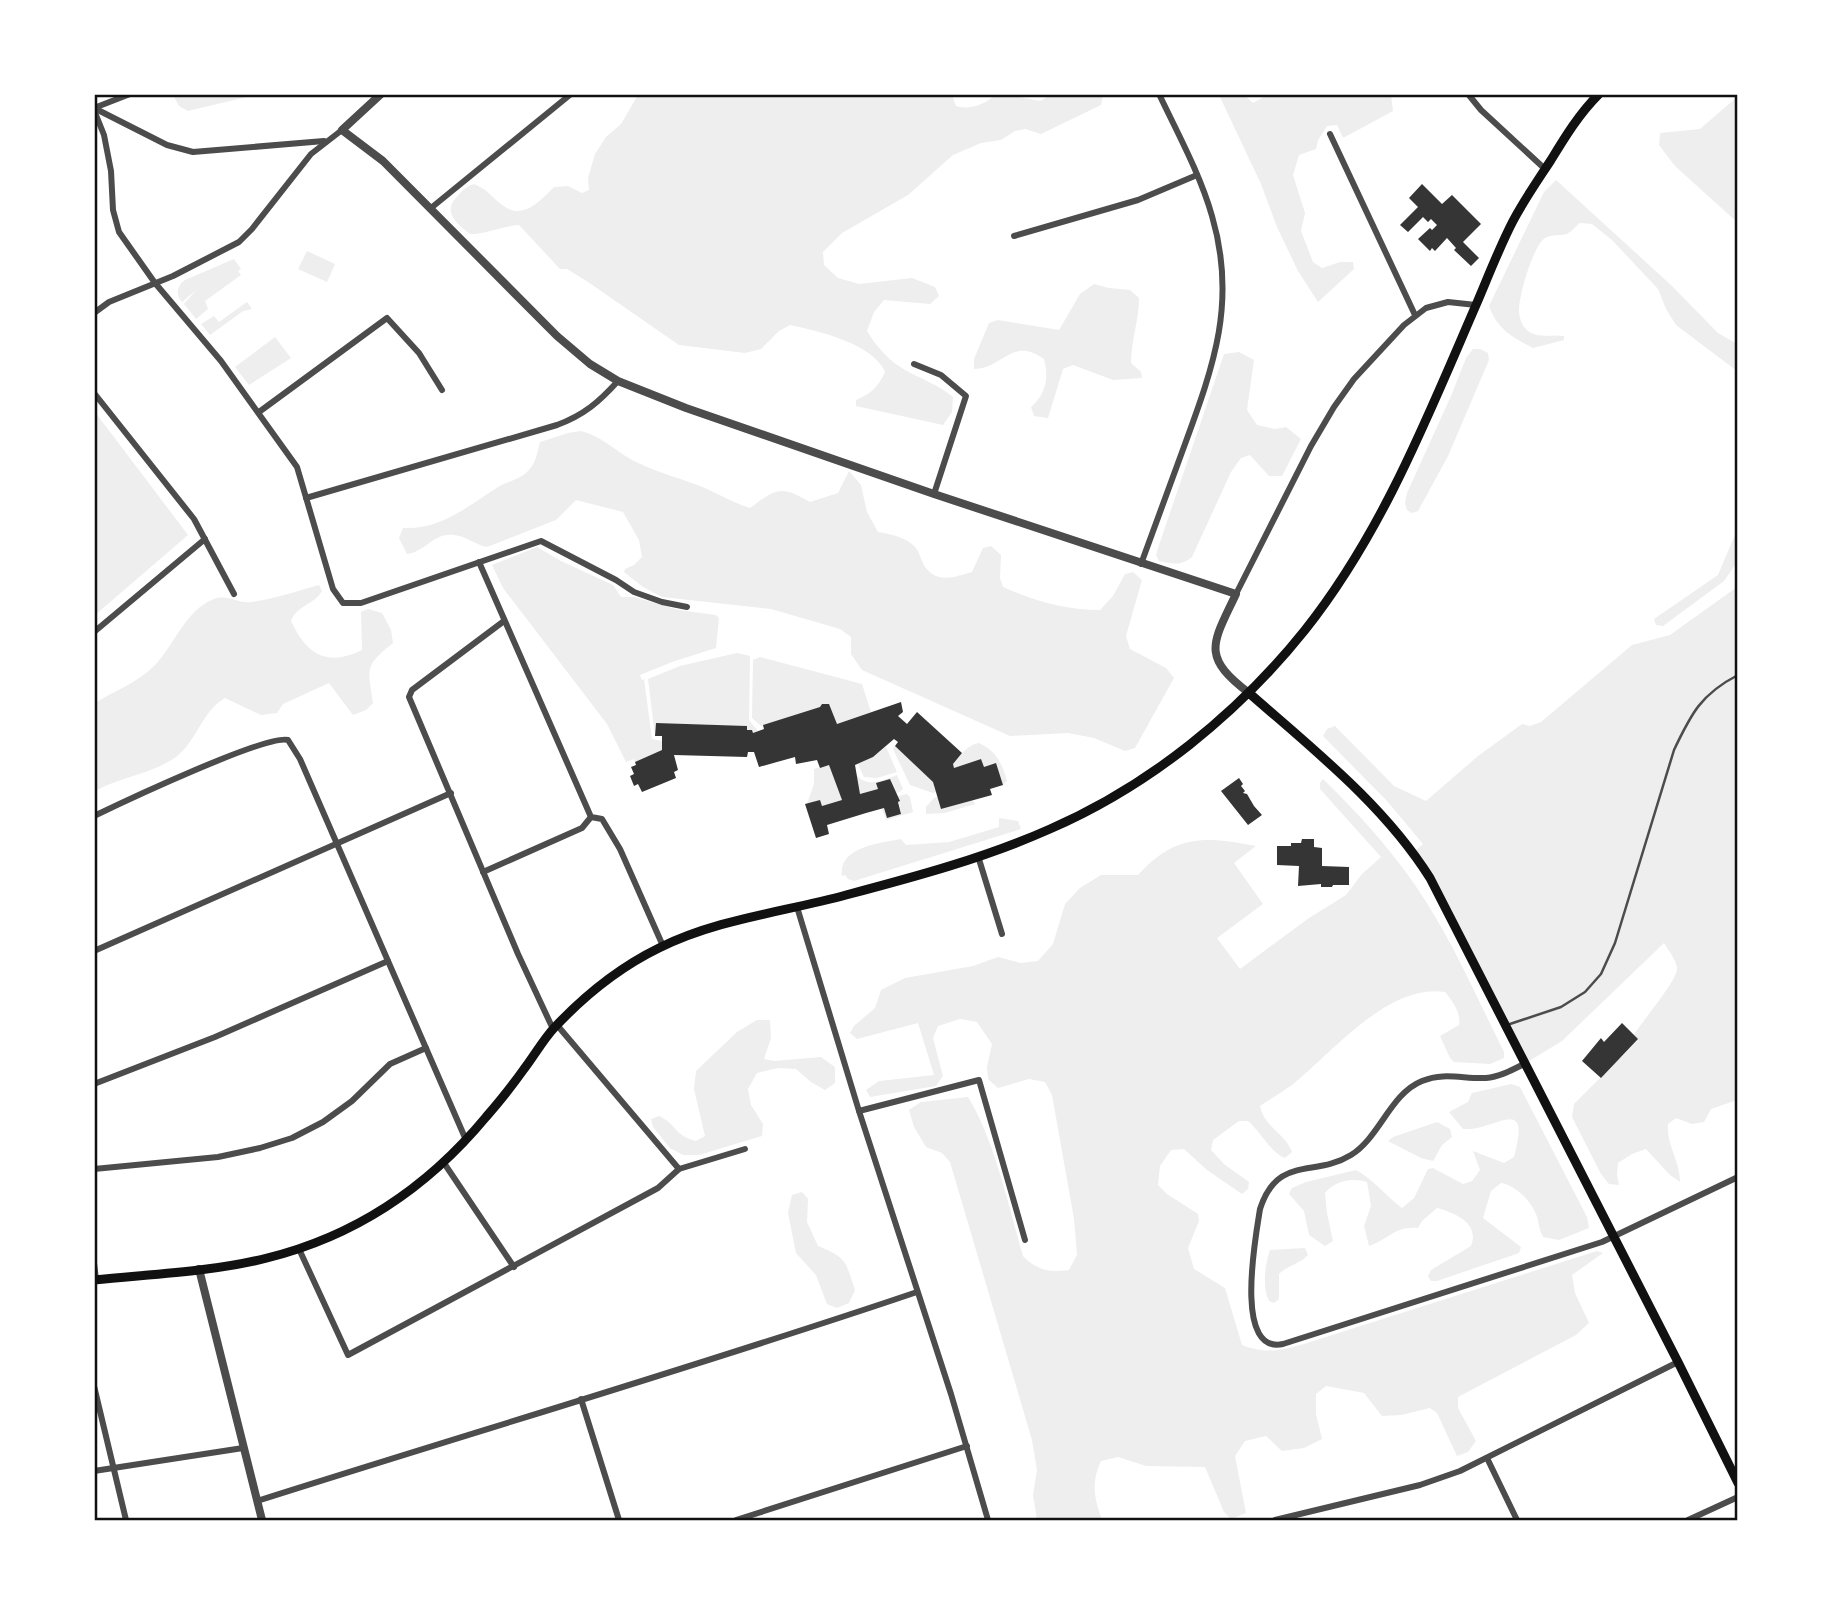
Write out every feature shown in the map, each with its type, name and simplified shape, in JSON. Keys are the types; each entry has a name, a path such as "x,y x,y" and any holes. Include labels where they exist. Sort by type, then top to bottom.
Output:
{"main road":[{"path":"95,1280 263,1259 333,1237 385,1209 444,1163 512,1085 555,1027 608,978 663,946 706,930 907,878 1054,828 1101,804 1204,734 1249,693 1305,630 1348,572 1400,475 1513,221 1570,129 1599,94"},
{"path":"1249,693 1367,799 1414,852 1507,1025 1738,1483"}],"street":[{"path":"94,109 130,94"},
{"path":"431,208 572,94"},
{"path":"1141,564 1216,354 1223,299 1219,244 1213,217 1197,175 1158,94"},
{"path":"1468,94 1481,110 1545,169"},
{"path":"94,313 109,302 239,242 311,154 342,131 379,95"},
{"path":"94,109 167,145 192,152 326,141"},
{"path":"94,109 104,135 111,172 113,210 119,232 155,283 221,361 297,467 332,589 341,602 350,605 361,603 512,549 544,541 634,592 687,607"},
{"path":"342,131 383,161 558,336 590,364 618,381 686,408 934,494 1236,594"},
{"path":"1330,134 1415,315"},
{"path":"1014,236 1138,200 1197,175"},
{"path":"1249,693 1221,670 1214,652 1219,631 1311,446 1334,407 1378,351 1415,315 1434,304 1448,302 1476,305"},
{"path":"259,412 387,318 419,353 442,390"},
{"path":"914,364 941,375 966,396 934,494"},
{"path":"306,498 557,425 578,417 597,405 618,381"},
{"path":"94,393 194,519 234,594"},
{"path":"94,632 205,539"},
{"path":"479,562 591,817"},
{"path":"504,621 410,693 415,714 483,872 555,1027 679,1169"},
{"path":"94,816 234,755 270,741 285,739 296,751 466,1140"},
{"path":"94,951 451,793"},
{"path":"483,872 582,828 591,817"},
{"path":"591,817 601,819 620,849 663,946"},
{"path":"978,856 1002,934"},
{"path":"797,907 859,1111 967,1446 988,1521"},
{"path":"94,1084 215,1037 387,961"},
{"path":"94,1169 218,1157 292,1138 323,1122 352,1101 390,1064 426,1048"},
{"path":"1526,1063 1492,1077 1445,1075 1418,1083 1407,1091 1363,1145 1353,1153 1329,1164 1289,1172 1277,1180 1265,1196 1260,1209 1251,1296 1255,1328 1265,1342 1272,1345 1283,1344 1614,1238 1738,1177"},
{"path":"859,1111 979,1080 1026,1240"},
{"path":"299,1249 348,1355 658,1188 679,1169 745,1149"},
{"path":"444,1163 514,1267"},
{"path":"94,1263 95,1280"},
{"path":"199,1269 261,1521"},
{"path":"257,1501 917,1292"},
{"path":"1275,1521 1431,1482 1487,1458 1678,1362"},
{"path":"94,1386 126,1521"},
{"path":"581,1399 619,1521"},
{"path":"736,1521 967,1446"},
{"path":"94,1471 243,1447"},
{"path":"1487,1458 1517,1521"},
{"path":"1688,1521 1738,1497"}],"lane":[{"path":"1507,1025 1561,1007 1586,992 1601,974 1615,943 1674,750 1702,700 1711,691 1738,675"}],"shaded area":[{"path":"173,94 255,95 188,111 179,106"},
{"path":"638,95 952,95 956,106 971,107 982,104 994,95 1017,95 1040,101 1051,95 1103,95 1101,105 1041,134 1025,129 1015,131 1001,140 981,143 953,155 908,195 842,233 823,252 824,265 838,278 859,284 912,278 935,287 939,296 930,304 884,300 874,312 867,331 879,348 894,362 953,397 952,412 943,425 856,406 856,400 874,389 885,372 879,362 857,346 790,325 779,331 761,349 745,353 679,345 588,282 567,269 560,269 519,225 470,234 451,213 452,203 468,186 474,184 509,209 516,211 530,208 554,187 568,186 582,193 589,190 588,178 595,154 606,137 621,124"},
{"path":"1219,95 1244,95 1253,103 1267,95 1391,95 1393,111 1343,138 1337,125 1327,126 1316,149 1299,155 1293,175 1305,213 1301,231 1313,262 1322,268 1340,262 1353,262 1354,269 1318,302 1298,271"},
{"path":"1737,97 1737,222 1675,166 1659,145 1660,133 1700,129"},
{"path":"1556,180 1672,286 1718,333 1737,344 1737,371 1676,325 1658,289 1612,240 1592,224 1580,223 1567,234 1545,238 1532,260 1521,294 1519,313 1526,329 1539,335 1564,336 1564,340 1533,348 1512,336 1496,321 1489,306 1544,192"},
{"path":"307,251 335,264 327,282 298,269"},
{"path":"234,259 241,269 238,271 241,275 205,301 208,309 196,319 184,304 196,290 182,302 178,293 180,285 185,280"},
{"path":"1094,284 1130,290 1139,298 1131,363 1141,372 1142,378 1113,380 1073,365 1063,369 1048,418 1034,416 1031,407 1040,397 1045,385 1044,359 1033,353 1016,352 993,364 974,369 974,359 989,323 998,320 1059,330 1080,294"},
{"path":"247,302 252,309 243,311 210,335 201,324 214,316 219,322"},
{"path":"275,337 291,358 249,385 235,367"},
{"path":"1473,349 1488,353 1489,360 1448,456 1418,511 1412,513 1407,510 1405,503 1407,493 1466,358"},
{"path":"1239,352 1254,360 1247,410 1257,425 1275,429 1286,427 1301,439 1282,476 1269,476 1250,455 1241,458 1231,472 1192,557 1177,564 1159,561 1156,555 1158,548 1224,354"},
{"path":"95,412 188,535 94,615"},
{"path":"581,431 597,437 638,463 750,508 779,491 792,493 810,502 838,493 849,471 861,485 867,512 878,532 898,536 915,547 925,567 935,576 953,577 972,572 983,548 991,546 1001,555 1000,578 1003,587 1050,604 1100,610 1113,596 1125,574 1133,572 1142,580 1126,636 1130,649 1166,668 1174,678 1135,748 1125,751 1094,738 1068,733 1010,736 862,670 851,654 851,637 840,629 771,609 662,597 643,587 624,572 642,557 639,540 623,512 576,500 556,520 487,547 458,536 447,535 407,554 399,538 403,528 430,525 465,509 530,469 540,442"},
{"path":"1737,530 1737,562 1724,581 1663,626 1656,625 1654,619 1718,575"},
{"path":"537,547 613,585 621,597 634,597 679,610 716,615 719,618 716,648 640,675 642,680 644,679 652,739 662,741 662,750 635,762 634,759 626,762 607,724 503,588 492,565"},
{"path":"319,585 322,591 319,596 297,612 291,621 304,642 319,655 338,657 362,650 361,612 368,609 382,613 391,630 393,643 377,657 370,669 373,703 366,710 353,715 329,683 283,704 277,713 261,715 225,698 211,710 176,757 157,768 95,791 95,703 133,682 154,666 195,611 214,599 260,601"},
{"path":"1737,587 1737,1100 1711,1109 1704,1122 1692,1124 1676,1118 1668,1124 1680,1182 1646,1149 1618,1163 1619,1185 1609,1184 1601,1174 1572,1117 1574,1104 1638,1040 1634,1035 1676,974 1677,968 1670,952 1664,943 1562,1041 1526,1063 1414,852 1423,844 1387,801 1323,736 1327,729 1335,726 1394,786 1426,801 1478,756 1522,724 1530,726 1541,722 1632,645 1670,635"},
{"path":"737,653 750,656 749,720 758,731 753,733 752,730 747,730 747,726 656,723 655,736 648,679 680,666"},
{"path":"760,657 862,684 871,712 837,724 829,705 822,704 820,707 761,726 752,718 753,660"},
{"path":"979,743 990,750 1000,763 1007,781 1003,785 996,764 984,767 981,759 954,768 953,764 964,751"},
{"path":"895,746 933,782 936,792 910,785 893,749"},
{"path":"886,747 897,772 877,778 864,777 858,764"},
{"path":"829,765 842,800 822,806 820,800 807,804 814,784 814,769"},
{"path":"856,774 860,779 870,782 897,775 903,789 898,793 894,792 890,779 877,783 878,789 860,794"},
{"path":"1323,779 1383,843 1428,905 1462,967 1504,1052 1504,1058 1490,1064 1454,1062 1440,1036 1459,1025 1458,1011 1445,992 1424,992 1403,998 1382,1009 1343,1039 1292,1085 1260,1106 1266,1120 1285,1140 1292,1152 1285,1158 1275,1152 1248,1121 1239,1121 1213,1140 1211,1150 1224,1164 1249,1182 1248,1189 1242,1194 1207,1170 1184,1149 1171,1150 1160,1166 1158,1185 1198,1214 1199,1221 1188,1248 1194,1269 1225,1288 1242,1345 1258,1350 1273,1350 1304,1344 1597,1251 1603,1253 1572,1275 1575,1293 1589,1323 1576,1335 1458,1397 1458,1408 1476,1441 1468,1452 1457,1456 1437,1413 1430,1408 1401,1415 1382,1416 1364,1393 1326,1386 1316,1394 1316,1414 1322,1439 1304,1448 1282,1451 1266,1436 1245,1441 1235,1456 1246,1513 1231,1519 1224,1512 1205,1467 1146,1466 1118,1457 1101,1461 1096,1476 1096,1497 1102,1520 1037,1520 1033,1495 1037,1470 1032,1440 950,1162 942,1153 926,1147 914,1127 909,1110 921,1102 968,1097 986,1132 1023,1256 1038,1267 1062,1271 1069,1270 1077,1255 1074,1219 1052,1095 1045,1082 1029,1079 998,1088 988,1079 987,1067 992,1044 977,1022 960,1019 938,1026 933,1038 943,1076 936,1086 870,1097 866,1090 879,1081 934,1075 918,1023 857,1039 850,1033 854,1026 875,1008 881,990 905,978 973,966 998,957 1021,963 1038,961 1053,944 1065,904 1080,888 1101,875 1138,875 1165,852 1192,841 1221,841 1256,846 1234,863 1263,904 1217,938 1240,969 1309,918 1346,895 1362,874 1381,857 1320,789"},
{"path":"907,794 913,812 886,820 882,809 884,808 887,818 901,814 898,796"},
{"path":"938,797 942,809 973,800 975,804 945,813 926,814 926,807"},
{"path":"999,818 1018,821 1021,829 854,881 842,876 847,859 862,848 901,839 906,845 949,842 999,827"},
{"path":"757,1020 770,1020 771,1038 764,1059 774,1061 821,1057 835,1067 835,1083 825,1090 796,1069 778,1068 757,1073 748,1089 751,1105 763,1124 762,1136 699,1155 683,1155 670,1148 653,1127 651,1119 659,1116 689,1139 696,1141 705,1136 694,1089 696,1071 737,1032"},
{"path":"1511,1084 1520,1087 1587,1217 1589,1228 1559,1240 1543,1237 1529,1202 1519,1192 1501,1183 1491,1191 1483,1218 1521,1247 1519,1253 1431,1281 1428,1276 1431,1270 1471,1246 1473,1238 1469,1225 1458,1216 1437,1208 1418,1228 1397,1231 1369,1246 1364,1226 1371,1206 1367,1182 1356,1180 1339,1183 1325,1193 1333,1241 1325,1246 1309,1235 1304,1211 1289,1194 1292,1188 1306,1182 1356,1170 1369,1178 1402,1208 1414,1198 1428,1169 1433,1168 1463,1184 1472,1181 1480,1170 1473,1151 1504,1163 1514,1157 1518,1125 1514,1120 1507,1119 1463,1129 1449,1112 1468,1102 1472,1093"},
{"path":"1437,1122 1450,1129 1452,1137 1442,1145 1433,1161 1421,1158 1388,1141 1393,1137"},
{"path":"802,1192 808,1199 807,1222 818,1246 844,1261 855,1290 849,1303 837,1308 827,1304 816,1275 796,1253 788,1213 792,1195"},
{"path":"1305,1248 1308,1255 1279,1274 1279,1299 1274,1303 1269,1301 1265,1276 1270,1250"}],"building":[{"path":"1422,184 1442,204 1452,195 1481,224 1463,242 1479,258 1471,266 1454,250 1456,248 1447,238 1435,251 1432,248 1430,251 1418,239 1437,225 1431,219 1428,222 1423,217 1408,232 1400,225 1418,207 1409,198"},
{"path":"901,702 903,712 898,716 907,724 917,712 962,753 953,764 954,768 981,759 984,767 996,763 1003,785 990,789 992,795 941,809 933,782 895,746 898,742 894,739 873,757 855,765 860,794 878,789 876,783 890,779 900,801 901,814 887,818 884,808 866,813 827,825 829,834 816,838 805,804 820,800 822,806 842,800 829,765 820,768 817,760 796,764 795,757 759,767 754,752 748,752 747,757 674,755 678,770 674,772 676,778 642,792 638,784 634,786 630,776 634,774 631,767 636,765 635,762 662,750 662,736 655,736 656,723 747,726 747,730 752,730 753,733 764,729 763,725 820,707 822,704 829,704 837,724"},
{"path":"1239,778 1245,791 1243,793 1247,794 1262,815 1248,825 1221,791"},
{"path":"1302,839 1314,839 1314,847 1322,848 1322,866 1349,867 1349,885 1298,886 1299,866 1277,865 1277,846 1291,846 1291,843 1301,843"},
{"path":"1622,1023 1638,1039 1601,1078 1582,1061 1601,1038 1604,1042"}]}
